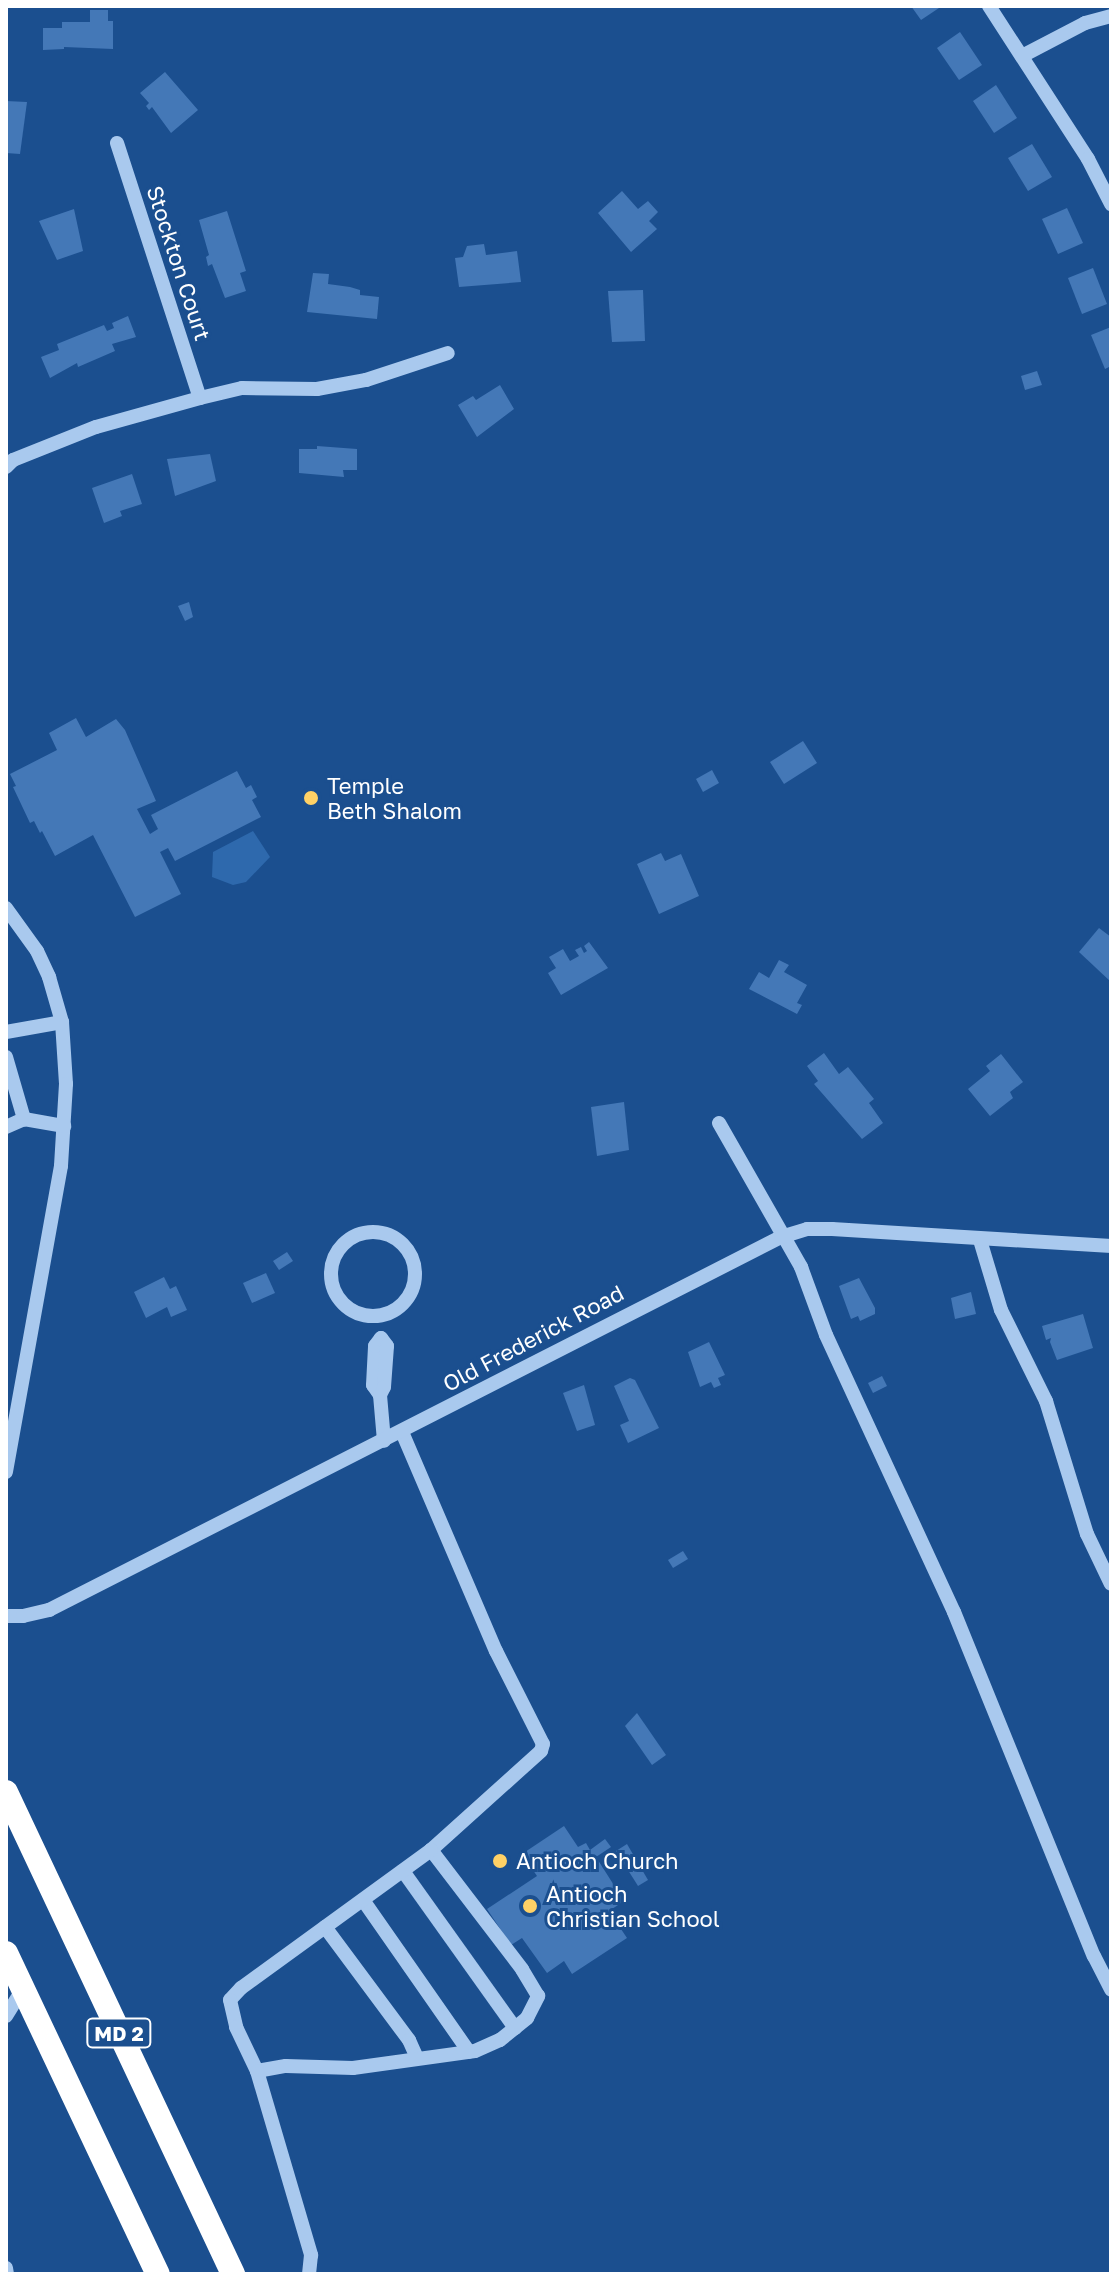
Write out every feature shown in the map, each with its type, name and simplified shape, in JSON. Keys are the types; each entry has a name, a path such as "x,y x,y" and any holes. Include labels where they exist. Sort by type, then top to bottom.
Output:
{"highway":[{"name":"MD 2","path":"6,1792 233,2274"},
{"name":"MD 2","path":"6,1953 158,2274"}],"street":[{"path":"989,6 1088,159 1111,204"},
{"path":"1022,56 1085,23 1111,16"},
{"name":"Stockton Court","path":"117,143 200,398"},
{"path":"6,467 13,460 96,427 200,398 242,388 317,389 366,380 448,353"},
{"path":"6,908 37,951 49,977 62,1022 66,1052 61,1166 6,1472"},
{"path":"6,1032 62,1022"},
{"path":"6,1057 24,1119"},
{"path":"6,1127 24,1119 64,1126"},
{"path":"719,1123 781,1237 801,1267 826,1335 954,1612 1094,1956 1111,1990"},
{"name":"Old Frederick Road","path":"6,1616 49,1610 781,1237 807,1229 832,1229 1111,1246"},
{"path":"362,1233 390,1236 410,1254 415,1266 415,1280 404,1304 380,1316 365,1316 341,1302 330,1276 339,1249 362,1233"},
{"path":"980,1240 1001,1310 1046,1401 1087,1534 1111,1584"},
{"path":"380,1316 381,1338 387,1346 380,1395 384,1441"},
{"path":"309,2274 311,2255 257,2071 236,2027 230,2000 241,1988 431,1850 541,1751 543,1744 496,1651 402,1432"},
{"path":"257,2071 286,2066 353,2068 469,2052 500,2040 527,2018 538,1996 522,1969 431,1850"},
{"path":"403,1871 515,2028"},
{"path":"363,1900 469,2052"},
{"path":"325,1927 409,2040 417,2058"},
{"path":"6,2016 23,1989"},
{"path":"6,2268 7,2274"}],"shaded area":[{"path":"253,831 270,857 246,882 233,885 212,877 213,852"}],"building":[{"path":"911,6 942,6 921,20"},
{"path":"90,10 108,10 108,21 113,21 113,49 64,47 43,50 43,28 62,28 62,22 90,22"},
{"path":"960,32 982,65 959,80 937,48"},
{"path":"165,72 198,110 171,133 152,107 149,110 146,106 149,103 140,93"},
{"path":"996,85 1017,118 994,133 973,101"},
{"path":"6,101 27,102 20,154 6,153"},
{"path":"1032,144 1052,177 1028,191 1008,158"},
{"path":"622,191 638,209 648,201 658,212 649,221 657,229 631,252 598,213"},
{"path":"1067,208 1083,243 1058,254 1042,219"},
{"path":"74,209 83,251 57,260 39,221"},
{"path":"227,211 246,271 240,273 246,291 225,298 212,264 208,266 206,257 209,255 199,220"},
{"path":"484,244 486,255 517,251 521,282 459,287 455,258 463,257 467,246"},
{"path":"1093,268 1107,304 1082,314 1068,278"},
{"path":"313,273 329,274 328,284 360,290 360,295 379,297 377,319 307,312"},
{"path":"643,290 645,341 612,342 608,291"},
{"path":"128,316 136,337 112,344 115,351 78,367 77,363 50,378 41,357 59,350 57,344 104,325 107,331 114,328 112,323"},
{"path":"1111,327 1111,366 1105,369 1091,335"},
{"path":"1037,371 1042,385 1025,390 1021,376"},
{"path":"500,385 514,409 477,437 458,405 473,396 476,400"},
{"path":"317,446 357,449 357,470 343,470 344,477 299,473 299,449 317,449"},
{"path":"210,454 216,481 175,496 167,459"},
{"path":"132,474 142,504 120,511 122,516 104,523 92,488"},
{"path":"189,602 193,617 185,621 178,606"},
{"path":"76,718 86,737 116,719 125,730 156,801 137,809 150,834 158,829 151,815 237,771 246,788 251,785 257,797 252,800 261,817 175,861 168,848 160,852 181,894 135,917 93,835 55,856 42,831 40,833 34,821 30,823 13,787 16,786 10,774 57,750 49,733"},
{"path":"803,741 817,763 784,784 770,762"},
{"path":"712,770 719,783 703,792 696,779"},
{"path":"661,853 665,861 681,854 699,896 659,914 637,864"},
{"path":"1099,928 1111,937 1111,982 1079,952"},
{"path":"589,942 608,968 561,995 548,973 556,968 549,957 563,949 570,961 579,956 575,950 581,947 584,953 587,951 584,946"},
{"path":"779,960 789,965 784,972 807,985 797,1003 802,1005 797,1014 749,989 759,972 769,978"},
{"path":"824,1053 839,1074 848,1067 874,1099 869,1103 883,1123 862,1139 814,1084 818,1081 807,1066"},
{"path":"1001,1054 1023,1082 1010,1092 1013,1098 990,1116 968,1089 990,1071 986,1066"},
{"path":"624,1102 629,1150 597,1156 591,1107"},
{"path":"287,1252 293,1261 279,1270 273,1261"},
{"path":"266,1273 275,1293 252,1303 243,1283"},
{"path":"164,1277 170,1289 176,1286 187,1310 171,1317 167,1307 146,1318 134,1292"},
{"path":"859,1278 875,1308 875,1314 860,1321 858,1316 851,1319 839,1286"},
{"path":"971,1292 976,1314 955,1319 951,1298"},
{"path":"1083,1314 1093,1348 1057,1360 1051,1338 1046,1340 1042,1326"},
{"path":"709,1342 725,1375 718,1378 721,1385 714,1388 711,1382 700,1387 688,1352"},
{"path":"882,1376 887,1386 873,1393 868,1383"},
{"path":"630,1378 635,1380 659,1428 628,1443 620,1425 629,1421 614,1386"},
{"path":"584,1385 595,1425 577,1431 563,1393"},
{"path":"683,1551 688,1559 673,1568 668,1560"},
{"path":"637,1713 666,1755 652,1765 625,1726"},
{"path":"564,1826 578,1847 586,1843 590,1850 605,1839 611,1847 596,1857 624,1901 609,1911 627,1938 572,1974 564,1961 547,1973 522,1938 511,1945 487,1909 537,1876 522,1854"},
{"path":"627,1844 648,1880 638,1886 616,1851"}],"place":[{"name":"Temple Beth Shalom","path":"311,798"},
{"name":"Antioch Church","path":"500,1861"},
{"name":"Antioch Christian School","path":"530,1906"}]}
